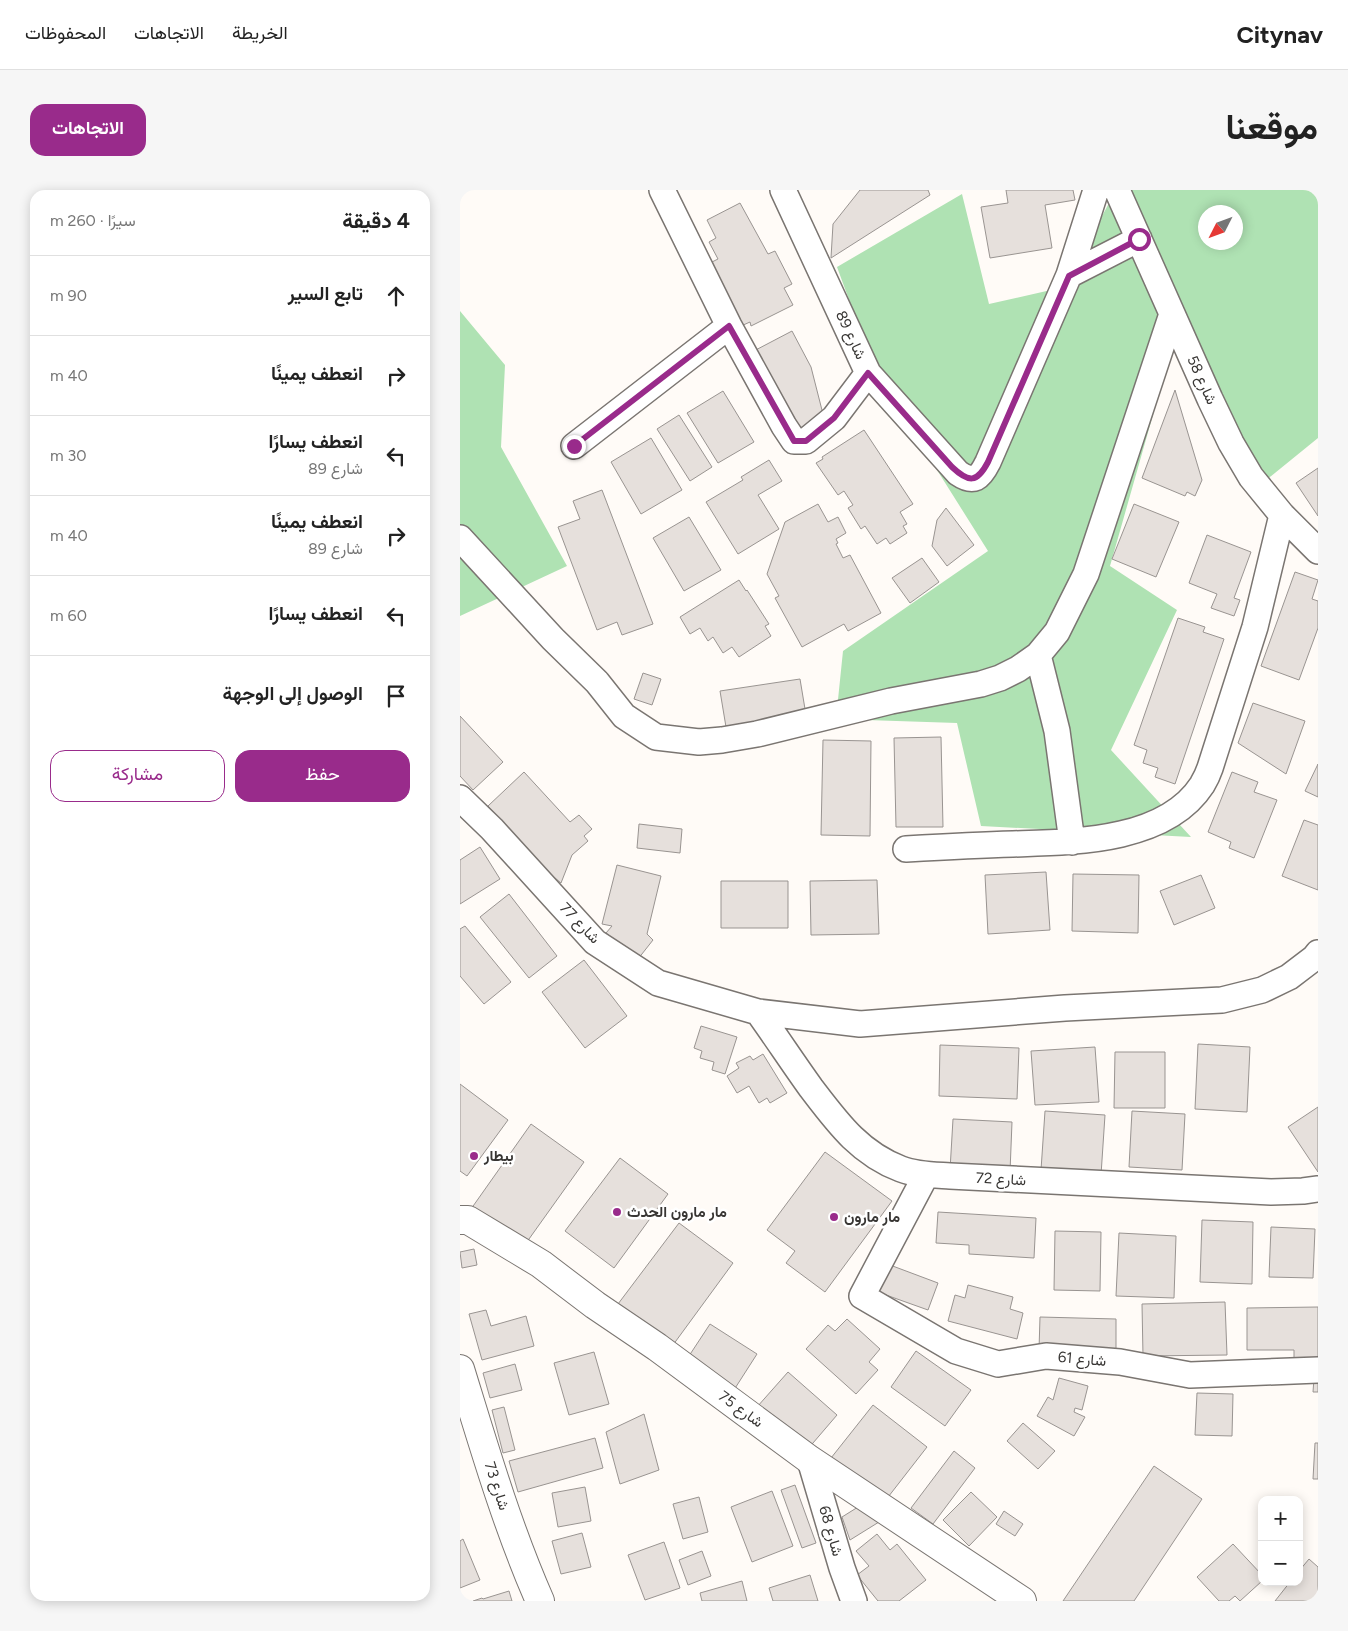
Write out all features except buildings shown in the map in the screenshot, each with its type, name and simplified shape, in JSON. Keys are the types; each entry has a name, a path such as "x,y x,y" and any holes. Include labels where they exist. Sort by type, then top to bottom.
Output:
{"street":[{"name":"شارع 89","path":"662,190 729,326 794,441 806,441 834,418 868,373 783,190"},
{"path":"868,373 952,467 966,478 973,479 980,476 988,462 1069,276 1096,190"},
{"name":"شارع 58","path":"1117,190 1232,443 1251,477 1282,515 1318,551"},
{"path":"1069,276 1139,239"},
{"path":"460,538 553,639 597,682 624,716 656,737 699,742 722,740 757,734 891,701 981,684 1000,678 1038,656 1057,632 1086,574 1172,314"},
{"path":"574,446 729,326"},
{"path":"906,849 1072,842 1126,834 1154,824 1189,800 1202,785 1210,768 1255,628 1282,515"},
{"path":"1038,656 1057,731 1072,842"},
{"name":"شارع 77","path":"460,798 492,829 595,942 658,983 758,1012 860,1024 1046,1010 1222,1000 1262,990 1276,984 1289,977 1318,953"},
{"name":"شارع 72","path":"758,1012 842,1129 871,1154 902,1169 926,1175 1271,1192 1303,1191 1318,1188"},
{"name":"شارع 61","path":"926,1175 862,1296 956,1351 998,1364 1046,1356 1120,1362 1190,1375 1318,1370"},
{"name":"شارع 75","path":"460,1220 468,1220 541,1264 810,1460 1022,1601"},
{"name":"شارع 73","path":"460,1369 525,1568 540,1601"},
{"name":"شارع 68","path":"810,1460 842,1568 854,1601"}],"green space":[{"path":"1116,190 1318,190 1318,438 1265,481 1220,406 1172,348 1110,566 1177,610 1111,750 1191,837 981,826 957,723 836,719 843,651 988,551 876,373 837,267 962,194 989,304 1064,287"},
{"path":"460,311 505,365 501,447 567,566 460,616"}],"place":[{"name":"بيطار","path":"474,1156"},
{"name":"مار مارون الحدث","path":"617,1212"},
{"name":"مار مارون","path":"834,1217"}],"route":[{"path":"574,446 729,326 794,441 806,441 834,418 868,373 952,467 966,478 973,479 980,476 988,462 1069,276 1139,239"}]}
